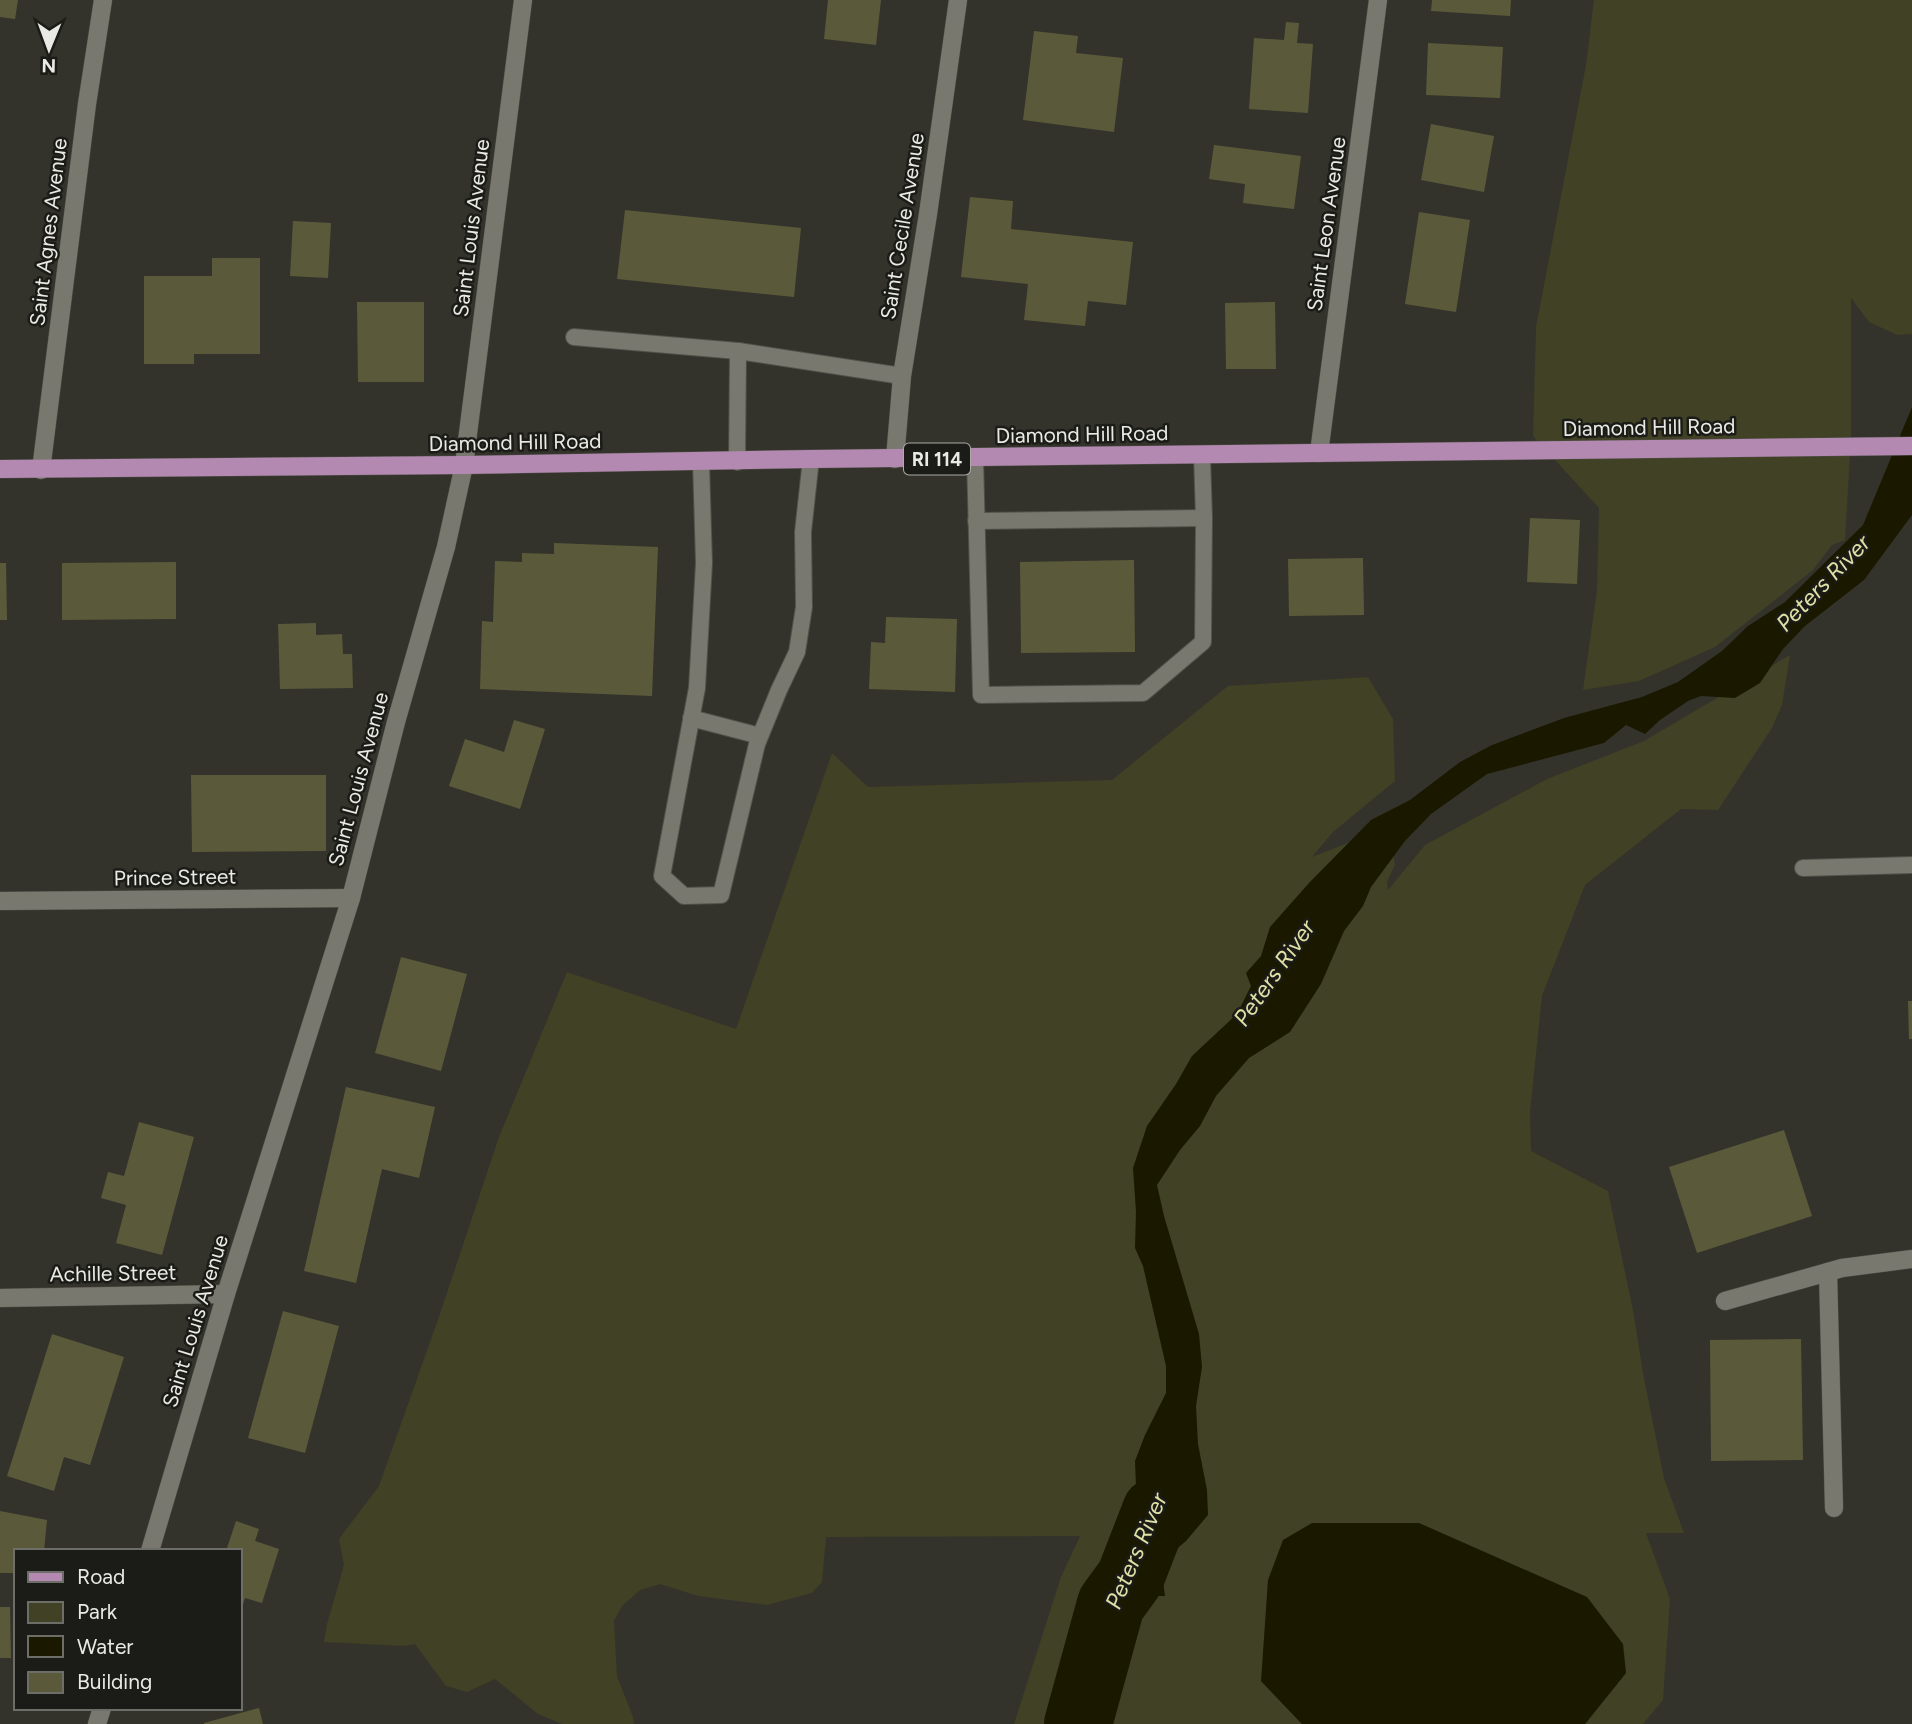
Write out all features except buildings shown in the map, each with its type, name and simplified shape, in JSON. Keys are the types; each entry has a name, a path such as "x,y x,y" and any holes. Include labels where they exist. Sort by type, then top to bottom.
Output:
{"main road":[{"name":"Diamond Hill Road","path":"0,469 1912,446"}],"street":[{"name":"Saint Agnes Avenue","path":"41,470 87,104 103,0"},
{"name":"Saint Louis Avenue","path":"151,1549 226,1294 351,898 396,722 446,547 464,465 523,0"},
{"name":"Saint Cecile Avenue","path":"895,459 902,376 958,0"},
{"name":"Saint Leon Avenue","path":"1319,453 1378,0"},
{"name":"Prince Street","path":"0,901 351,898"},
{"path":"1725,1301 1842,1268 1912,1259"},
{"path":"1828,1272 1833,1508"},
{"name":"Achille Street","path":"0,1298 226,1294"}],"lane":[{"path":"574,337 738,351 902,376"},
{"path":"737,462 738,351"},
{"path":"975,458 981,695 1143,693 1203,642 1202,456"},
{"path":"701,462 705,563 697,688 662,876 684,896 721,895 760,736 797,652 804,607 803,533 811,459"},
{"path":"976,522 1204,518"},
{"path":"691,718 760,736"},
{"path":"1803,867 1912,864"}],"green space":[{"path":"1594,0 1912,0 1912,334 1897,335 1869,322 1851,298 1851,438 1845,540 1832,545 1813,570 1715,647 1639,681 1583,690 1597,590 1599,508 1533,436 1536,327 1586,65"},
{"path":"1790,655 1782,705 1772,728 1718,810 1681,809 1585,885 1542,996 1530,1112 1531,1151 1608,1191 1664,1478 1684,1533 1646,1533 1670,1599 1663,1700 1643,1724 1585,1724 1626,1673 1261,1681 1302,1724 1014,1724 1061,1577 1080,1536 826,1537 822,1582 812,1593 767,1605 698,1596 660,1584 640,1590 622,1606 614,1621 617,1676 634,1724 562,1724 538,1714 495,1679 467,1692 446,1686 415,1644 404,1646 324,1642 344,1565 339,1539 379,1486 499,1137 567,972 736,1029 832,753 868,787 1112,780 1228,686 1368,677 1393,719 1395,781 1333,832 1312,857 1350,842 1391,843 1395,865 1387,882 1388,890 1425,845 1547,779 1644,741"}],"water":[{"path":"1912,407 1912,515 1864,580 1805,626 1783,649 1760,683 1735,698 1701,696 1688,701 1645,734 1626,725 1604,743 1487,774 1431,814 1405,841 1371,887 1363,906 1344,931 1321,984 1290,1032 1249,1058 1216,1096 1200,1126 1157,1185 1199,1334 1202,1367 1196,1406 1198,1444 1207,1490 1208,1515 1186,1541 1166,1558 1162,1573 1165,1596 1096,1596 1100,1579 1125,1538 1137,1511 1135,1461 1166,1393 1166,1366 1143,1266 1135,1248 1133,1168 1147,1126 1192,1056 1237,1014 1251,986 1246,973 1261,956 1270,927 1371,820 1410,800 1460,762 1492,745 1564,718 1642,697 1678,682 1722,651 1748,626 1785,602 1863,525"},
{"path":"1312,1523 1419,1523 1587,1597 1623,1644 1626,1673 1585,1724 1302,1724 1261,1681 1268,1580 1283,1540"}],"waterway":[{"name":"Peters River","path":"1078,1724 1111,1604 1130,1578 1156,1511"}]}
